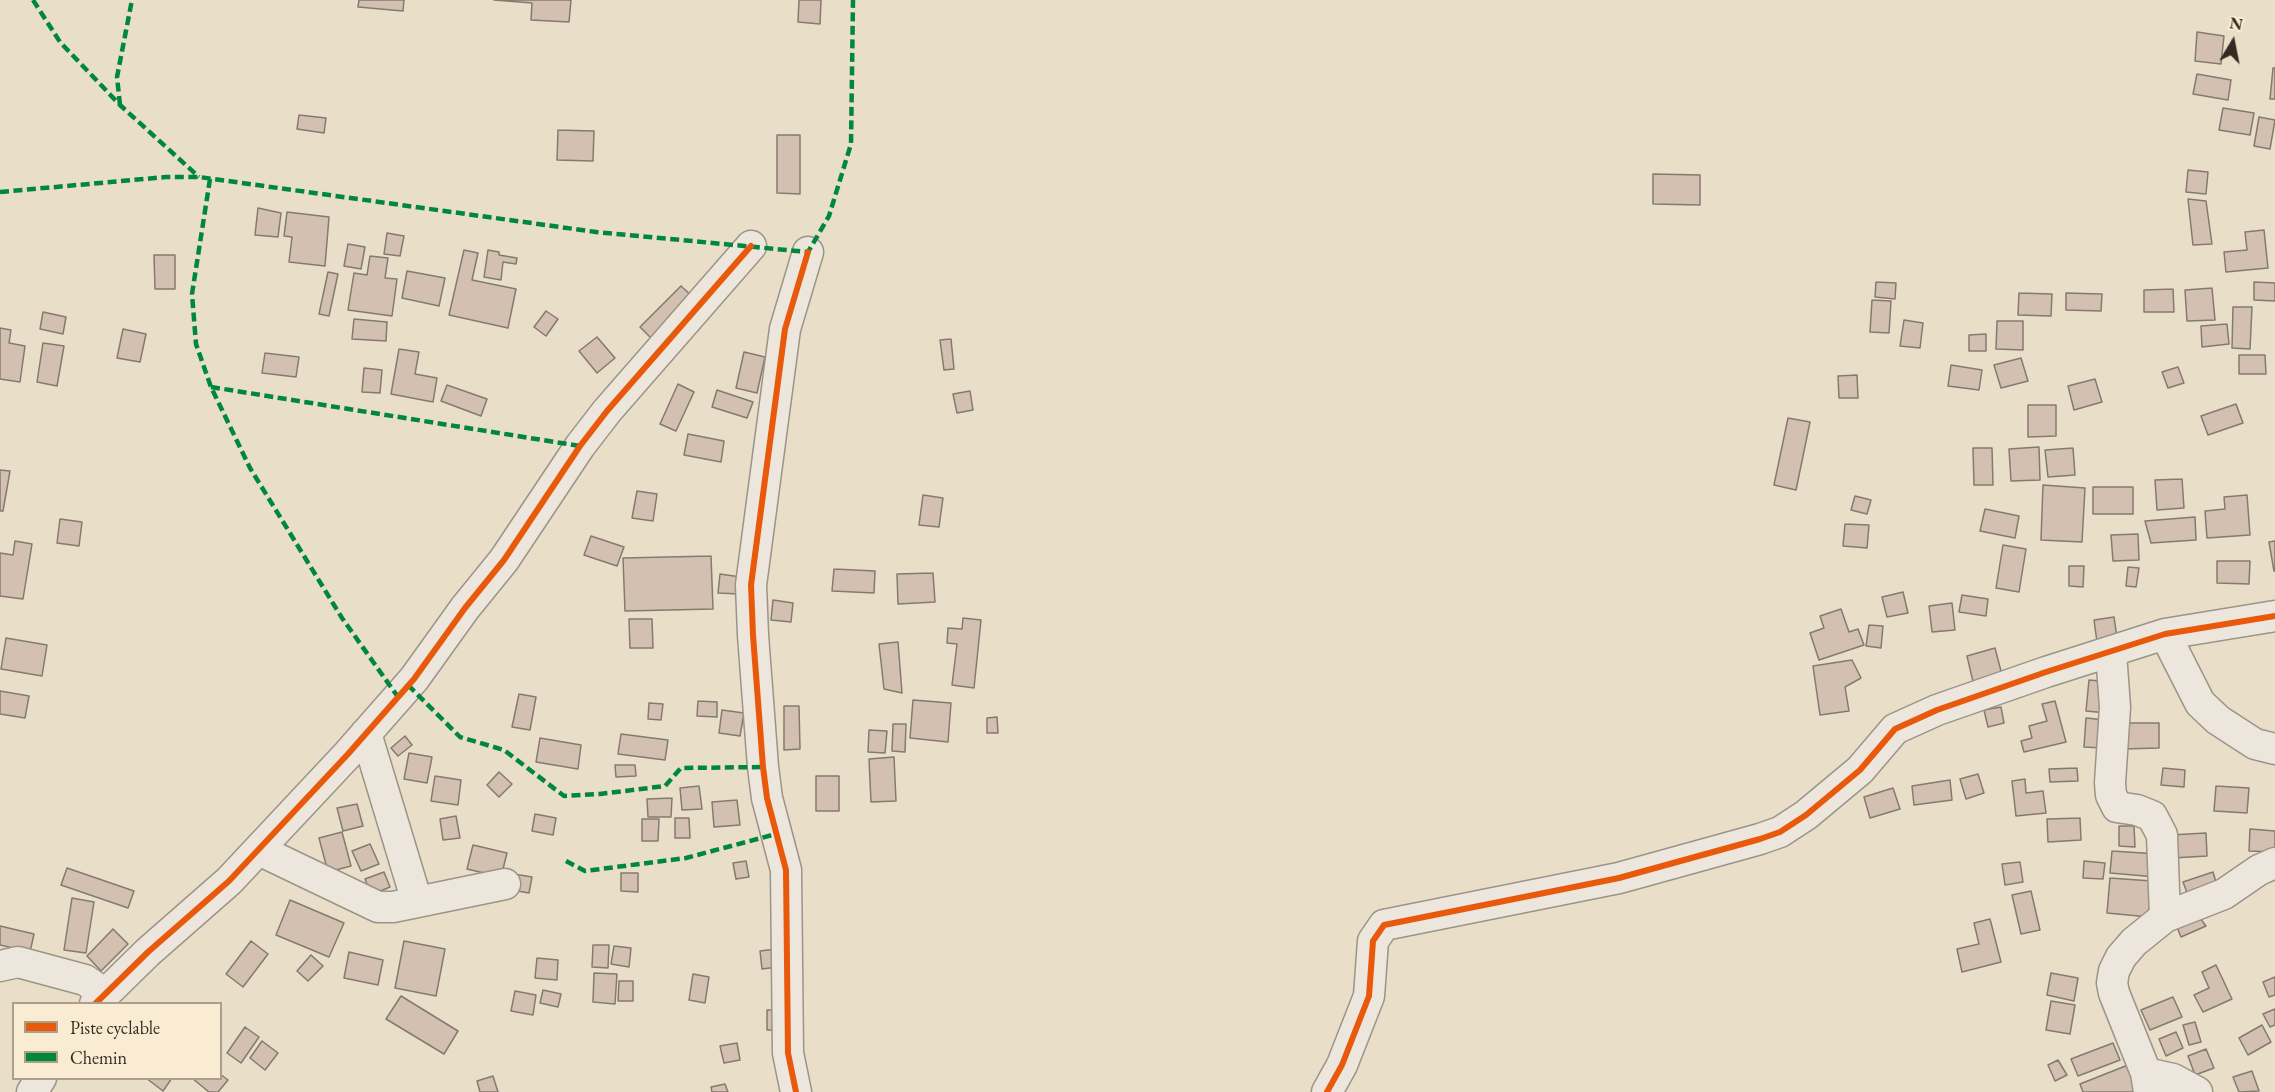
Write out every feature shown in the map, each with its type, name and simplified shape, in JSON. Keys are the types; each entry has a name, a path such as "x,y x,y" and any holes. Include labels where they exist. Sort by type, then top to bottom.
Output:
{"street":[{"path":"0,966 18,962 85,981 100,998 148,952 229,881 414,679 465,608 504,560 580,446 607,411 751,246"},
{"path":"796,1092 788,1053 786,870 765,788 753,646 752,585 785,329 808,252"},
{"path":"1327,1092 1342,1065 1369,996 1373,941 1384,925 1619,878 1780,832 1806,815 1860,770 1895,729 1959,702 2165,634 2275,616"},
{"path":"2165,634 2200,703 2218,720 2255,744 2275,749"},
{"path":"2111,653 2115,707 2111,795 2117,807 2137,810 2152,816 2162,835 2165,917"},
{"path":"366,733 417,902"},
{"path":"259,850 378,907 393,907 506,884"},
{"path":"2197,1092 2173,1079 2147,1082 2114,993 2112,983 2114,970 2121,957 2134,942 2165,917 2224,894 2259,870 2275,863"}],"building":[{"path":"359,0 404,0 403,11 358,7"},
{"path":"494,0 571,0 569,22 531,20 532,3"},
{"path":"799,0 821,0 820,24 798,22"},
{"path":"2197,32 2224,36 2221,64 2195,61"},
{"path":"2273,68 2275,68 2275,99 2270,99"},
{"path":"2197,74 2231,80 2228,100 2193,94"},
{"path":"2223,108 2254,113 2250,135 2219,130"},
{"path":"299,115 326,118 324,133 297,129"},
{"path":"2259,117 2275,120 2270,149 2254,146"},
{"path":"558,130 594,131 593,161 557,160"},
{"path":"777,135 800,135 800,194 777,193"},
{"path":"2188,170 2208,172 2206,194 2186,192"},
{"path":"1653,174 1700,175 1700,205 1653,204"},
{"path":"2188,199 2206,201 2212,244 2193,245"},
{"path":"258,208 281,213 278,237 255,235"},
{"path":"287,212 329,217 325,266 289,262 292,237 284,236"},
{"path":"2264,230 2268,268 2226,272 2224,252 2247,250 2245,232"},
{"path":"387,233 404,236 400,256 384,254"},
{"path":"348,244 365,247 361,269 344,266"},
{"path":"464,250 478,253 472,280 516,289 508,328 449,315"},
{"path":"488,250 499,252 499,255 517,258 516,264 503,262 501,280 484,277"},
{"path":"154,255 175,255 175,289 155,289"},
{"path":"370,256 388,258 385,278 397,279 392,316 348,310 354,273 367,275"},
{"path":"407,271 445,278 439,306 402,298"},
{"path":"328,272 338,274 329,316 319,314"},
{"path":"1876,282 1896,283 1895,299 1875,297"},
{"path":"2254,282 2275,283 2275,301 2254,300"},
{"path":"681,286 693,297 651,338 640,327"},
{"path":"2212,288 2215,320 2187,321 2185,290"},
{"path":"2173,289 2174,312 2144,312 2144,290"},
{"path":"2019,293 2052,294 2051,316 2018,315"},
{"path":"2066,293 2102,294 2101,311 2066,310"},
{"path":"1872,300 1891,301 1889,333 1870,332"},
{"path":"2233,307 2252,307 2250,349 2232,348"},
{"path":"546,311 558,319 546,336 534,327"},
{"path":"43,312 66,317 63,334 40,329"},
{"path":"354,319 387,322 386,341 352,339"},
{"path":"1904,320 1923,323 1920,348 1900,346"},
{"path":"1997,321 2023,321 2023,350 1996,349"},
{"path":"2227,324 2229,344 2202,347 2201,326"},
{"path":"0,328 11,330 9,343 25,346 20,382 0,379"},
{"path":"123,329 146,334 140,362 117,358"},
{"path":"1986,334 1986,351 1969,351 1969,335"},
{"path":"597,337 615,358 597,373 579,351"},
{"path":"951,339 954,369 944,370 940,340"},
{"path":"43,343 64,346 57,386 37,382"},
{"path":"399,349 419,352 415,374 437,378 433,402 391,394"},
{"path":"744,352 765,357 757,393 736,388"},
{"path":"265,353 299,357 296,377 262,373"},
{"path":"2239,355 2265,355 2266,374 2239,374"},
{"path":"2021,358 2028,381 2001,388 1994,365"},
{"path":"1951,365 1982,370 1979,390 1948,386"},
{"path":"2178,367 2184,383 2168,388 2162,372"},
{"path":"364,368 382,370 380,393 362,392"},
{"path":"1857,375 1858,398 1839,398 1838,376"},
{"path":"2095,379 2102,402 2074,410 2068,386"},
{"path":"678,384 694,392 676,431 660,424"},
{"path":"447,385 487,399 481,416 441,401"},
{"path":"717,390 753,402 747,418 712,407"},
{"path":"970,391 973,410 957,413 953,394"},
{"path":"2236,404 2243,423 2208,435 2201,416"},
{"path":"2028,405 2056,405 2056,436 2028,437"},
{"path":"1788,418 1810,422 1796,490 1774,485"},
{"path":"688,434 724,441 721,462 684,455"},
{"path":"2039,447 2040,480 2011,481 2009,449"},
{"path":"1973,448 1992,448 1993,485 1974,485"},
{"path":"2073,448 2075,475 2048,477 2045,450"},
{"path":"0,470 10,471 3,511 0,511"},
{"path":"2182,479 2184,508 2157,510 2155,480"},
{"path":"2043,485 2085,488 2082,542 2041,540"},
{"path":"2093,487 2133,487 2133,514 2093,514"},
{"path":"637,491 657,494 653,521 632,518"},
{"path":"923,495 943,498 939,527 919,525"},
{"path":"2247,495 2250,535 2207,538 2205,511 2225,509 2224,497"},
{"path":"1855,496 1871,500 1867,514 1851,510"},
{"path":"1985,509 2019,516 2015,538 1980,531"},
{"path":"2195,517 2196,540 2151,543 2145,521"},
{"path":"60,519 82,522 79,546 57,543"},
{"path":"1845,524 1869,525 1867,548 1843,546"},
{"path":"2138,534 2139,560 2113,561 2111,535"},
{"path":"591,536 624,547 617,566 584,555"},
{"path":"15,541 32,544 23,599 0,596 0,553 13,555"},
{"path":"2275,541 2275,571 2274,571 2269,542"},
{"path":"2003,545 2026,549 2019,592 1996,588"},
{"path":"711,556 713,609 625,611 623,558"},
{"path":"2217,561 2250,561 2249,584 2217,583"},
{"path":"2069,566 2084,566 2083,587 2069,586"},
{"path":"2128,567 2139,568 2136,587 2126,586"},
{"path":"834,569 875,571 874,593 832,591"},
{"path":"933,573 935,602 898,604 897,574"},
{"path":"720,574 741,577 739,594 718,593"},
{"path":"1903,592 1908,613 1887,617 1882,597"},
{"path":"1962,595 1988,599 1986,616 1959,612"},
{"path":"773,600 793,603 791,622 771,620"},
{"path":"1952,603 1955,630 1932,632 1929,606"},
{"path":"1841,609 1849,632 1858,629 1864,645 1819,660 1810,633 1824,628 1820,616"},
{"path":"2114,617 2117,638 2097,642 2094,620"},
{"path":"963,618 981,620 974,688 952,685 957,644 947,643 948,628 962,629"},
{"path":"629,619 652,619 653,648 630,648"},
{"path":"1869,625 1883,626 1881,648 1866,646"},
{"path":"6,638 47,645 42,676 1,669"},
{"path":"898,642 902,693 884,689 879,644"},
{"path":"1995,648 2003,679 1974,686 1967,656"},
{"path":"1852,660 1861,678 1845,687 1849,711 1820,715 1813,666"},
{"path":"2089,680 2110,682 2107,713 2086,711"},
{"path":"0,691 29,696 25,718 0,714"},
{"path":"519,694 536,697 530,730 512,727"},
{"path":"913,700 951,703 948,742 910,738"},
{"path":"698,701 717,702 717,717 697,716"},
{"path":"2055,701 2066,742 2024,752 2021,741 2032,738 2029,726 2047,721 2042,704"},
{"path":"649,703 663,704 661,720 648,719"},
{"path":"784,706 799,706 800,749 784,750"},
{"path":"2001,707 2004,723 1988,727 1984,710"},
{"path":"722,710 744,713 740,736 719,733"},
{"path":"997,717 998,733 987,733 987,718"},
{"path":"2086,718 2106,720 2103,748 2084,747"},
{"path":"2122,723 2159,723 2159,748 2122,749"},
{"path":"893,724 906,724 905,752 892,751"},
{"path":"869,730 887,731 885,753 868,752"},
{"path":"621,734 668,740 665,760 618,754"},
{"path":"405,736 412,745 398,756 391,748"},
{"path":"540,738 581,745 578,769 536,762"},
{"path":"409,753 432,757 427,783 404,779"},
{"path":"894,757 896,801 871,802 869,759"},
{"path":"615,765 635,765 636,776 616,777"},
{"path":"2077,768 2078,781 2050,782 2049,769"},
{"path":"2163,768 2185,770 2184,787 2161,785"},
{"path":"499,772 512,784 499,797 487,785"},
{"path":"1978,774 1984,793 1966,799 1960,779"},
{"path":"435,776 461,780 458,805 431,801"},
{"path":"816,776 839,776 839,811 816,811"},
{"path":"2025,779 2026,793 2043,791 2046,813 2016,816 2012,781"},
{"path":"1950,780 1952,800 1914,805 1912,786"},
{"path":"699,786 702,809 682,810 680,788"},
{"path":"2216,786 2249,788 2247,813 2214,811"},
{"path":"1893,788 1900,809 1870,818 1864,797"},
{"path":"672,798 671,817 648,817 647,799"},
{"path":"737,800 740,825 714,827 712,802"},
{"path":"357,804 363,826 343,831 337,808"},
{"path":"535,814 556,818 553,835 532,831"},
{"path":"456,816 460,838 443,840 440,819"},
{"path":"675,818 689,818 690,838 675,838"},
{"path":"2080,818 2081,840 2048,842 2047,819"},
{"path":"642,819 659,819 658,841 642,841"},
{"path":"2119,826 2134,826 2135,847 2119,846"},
{"path":"2250,829 2275,831 2275,852 2249,851"},
{"path":"342,832 351,866 328,872 319,838"},
{"path":"2206,833 2207,856 2172,858 2170,835"},
{"path":"370,844 379,864 361,871 352,851"},
{"path":"473,845 507,853 501,877 467,869"},
{"path":"2112,851 2158,854 2156,877 2110,873"},
{"path":"746,861 749,877 736,879 733,863"},
{"path":"2084,861 2105,863 2103,879 2083,878"},
{"path":"2020,862 2023,882 2005,885 2002,864"},
{"path":"67,868 134,891 128,908 61,885"},
{"path":"384,872 390,887 371,895 365,879"},
{"path":"2213,872 2218,889 2189,898 2183,882"},
{"path":"621,873 638,873 638,892 621,891"},
{"path":"514,874 532,877 529,893 512,890"},
{"path":"2110,878 2152,881 2149,917 2107,913"},
{"path":"2031,891 2040,930 2021,934 2012,895"},
{"path":"72,898 94,902 86,953 64,950"},
{"path":"290,900 344,923 329,957 276,935"},
{"path":"2196,913 2206,926 2181,937 2175,922"},
{"path":"1990,919 2001,962 1962,972 1957,949 1979,944 1974,923"},
{"path":"0,926 34,934 30,952 0,945"},
{"path":"113,929 128,944 101,971 87,956"},
{"path":"251,941 268,954 243,987 226,974"},
{"path":"404,941 445,949 436,996 395,988"},
{"path":"593,945 609,945 608,968 592,967"},
{"path":"614,946 631,948 629,967 611,964"},
{"path":"776,949 778,967 762,969 760,951"},
{"path":"349,952 383,960 378,985 344,978"},
{"path":"311,955 323,966 308,981 297,971"},
{"path":"537,958 558,960 557,980 535,978"},
{"path":"2216,965 2232,999 2203,1012 2194,995 2209,988 2202,972"},
{"path":"594,973 617,974 615,1004 593,1002"},
{"path":"2051,973 2078,978 2074,1001 2047,995"},
{"path":"693,974 709,977 705,1003 689,1000"},
{"path":"2275,977 2275,995 2269,997 2263,982"},
{"path":"619,981 633,981 633,1001 618,1001"},
{"path":"543,990 561,994 558,1007 540,1003"},
{"path":"515,991 536,995 533,1015 511,1011"},
{"path":"401,996 458,1031 444,1054 386,1019"},
{"path":"2173,997 2182,1017 2150,1030 2141,1010"},
{"path":"2051,1001 2075,1005 2070,1034 2046,1030"},
{"path":"2275,1009 2275,1025 2270,1027 2263,1014"},
{"path":"767,1010 780,1010 779,1030 767,1030"},
{"path":"2195,1022 2201,1042 2189,1045 2183,1025"},
{"path":"2262,1025 2271,1042 2248,1055 2239,1038"},
{"path":"245,1027 259,1037 241,1063 227,1053"},
{"path":"2176,1032 2183,1048 2166,1056 2159,1039"},
{"path":"262,1041 278,1053 265,1070 250,1058"},
{"path":"737,1043 740,1060 724,1063 720,1046"},
{"path":"2113,1043 2120,1060 2078,1076 2071,1059"},
{"path":"2206,1049 2214,1068 2195,1075 2188,1056"},
{"path":"2058,1060 2067,1075 2055,1081 2048,1065"},
{"path":"2128,1065 2138,1090 2133,1092 2083,1092 2080,1084"},
{"path":"2252,1071 2259,1091 2239,1092 2233,1077"},
{"path":"222,1076 228,1080 218,1092 209,1092 194,1080 222,1080"},
{"path":"493,1076 498,1092 480,1092 477,1081"},
{"path":"149,1080 171,1080 163,1091"},
{"path":"725,1084 728,1092 712,1092 711,1087"}],"marked path":[{"path":"33,0 60,42 120,105 199,177"},
{"path":"120,105 117,77 132,0"},
{"path":"0,192 166,177 199,177 596,232 808,252 829,216 851,144 853,0"},
{"path":"210,179 192,294 196,344 211,387 250,468 342,618 398,697"},
{"path":"211,387 580,446"},
{"path":"408,685 460,737 504,750 564,796 665,786 681,768 763,767"},
{"path":"566,861 585,871 686,858 776,834"}],"cycle path":[{"path":"97,1002 148,952 229,881 348,754 414,679 465,608 504,560 580,446 607,411 751,246"},
{"path":"796,1092 788,1053 786,870 767,798 763,767 751,585 785,329 808,252"},
{"path":"1327,1092 1342,1065 1369,996 1373,941 1384,925 1619,878 1760,839 1780,832 1806,815 1860,770 1895,729 1937,710 2165,634 2275,616"}]}
